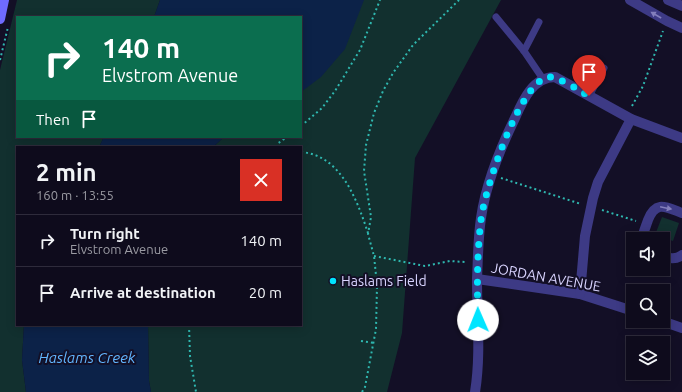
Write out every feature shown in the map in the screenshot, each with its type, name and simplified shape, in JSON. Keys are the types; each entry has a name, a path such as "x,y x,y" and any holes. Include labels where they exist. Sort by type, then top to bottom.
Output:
{"main road":[{"path":"3,2 4,21"}],"street":[{"path":"630,0 667,22 682,28"},
{"path":"668,0 682,6"},
{"path":"475,392 478,361 477,277 481,220 500,150 530,90 543,79 555,77 629,118 682,138"},
{"path":"580,294 585,236 591,207 598,182 629,118"},
{"path":"644,232 650,215 658,207 665,207 682,213"},
{"path":"670,258 674,259 682,255"},
{"name":"JORDAN AVENUE","path":"477,277 580,294 626,309"},
{"path":"670,324 682,328"}],"lane":[{"path":"496,17 524,51 543,79"},
{"path":"524,51 539,22"},
{"path":"589,96 604,68"}],"path":[{"path":"302,125 322,108 335,91 360,50 380,0"},
{"path":"368,234 371,217 364,171 366,146 374,113 383,91 393,73 413,45 459,0"},
{"path":"0,60 4,21"},
{"path":"629,118 643,86 667,22"},
{"path":"277,146 277,144 286,138"},
{"path":"302,152 312,153 332,165 348,185 359,206 374,256 377,293 376,329 365,387 362,392"},
{"path":"492,175 647,224"},
{"path":"374,256 425,266 450,261 465,262 477,277"},
{"path":"189,326 190,356 196,392"},
{"path":"361,341 374,343"}],"green space":[{"path":"17,0 160,0 154,16 16,16 16,138 104,138 100,146 16,146 16,326 24,326 22,360 26,392 0,392 0,70"},
{"path":"363,0 501,0 415,158 402,333 387,392 151,392 149,381 148,326 302,326 302,146 214,146 223,138 302,138 302,89"},
{"path":"662,217 679,223 673,241 670,240 670,232 656,232"}],"water":[{"path":"160,0 364,0 345,49 321,77 302,91 302,16 154,16"},
{"path":"104,138 223,138 214,146 100,146"},
{"name":"Haslams Creek","path":"24,326 148,326 149,381 151,392 26,392 22,360"}],"place":[{"name":"Haslams Field","path":"333,281"}],"route":[{"path":"478,320 477,275 483,209 500,150 518,111 530,90 543,79 549,77 555,77 589,96"}]}
